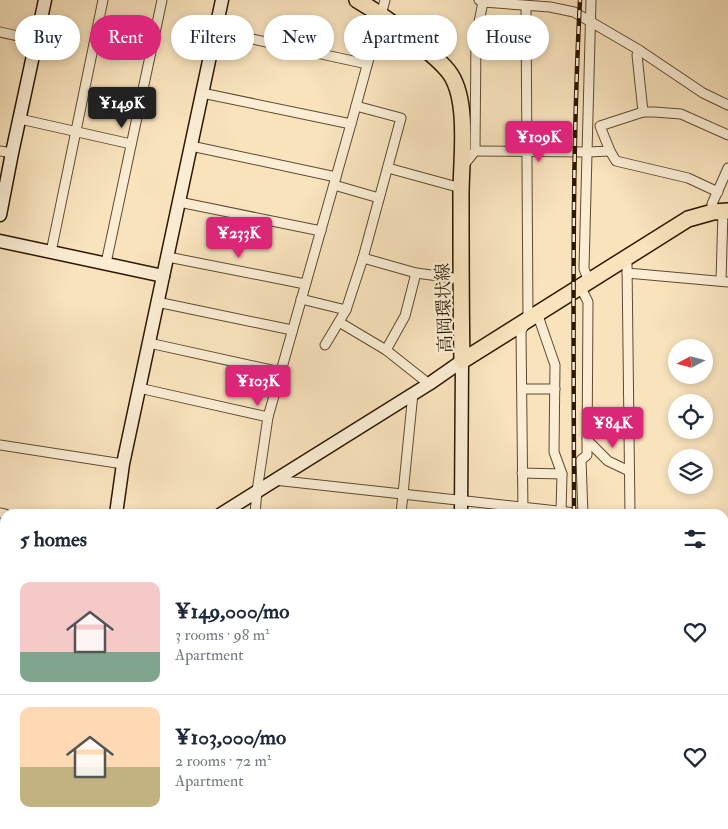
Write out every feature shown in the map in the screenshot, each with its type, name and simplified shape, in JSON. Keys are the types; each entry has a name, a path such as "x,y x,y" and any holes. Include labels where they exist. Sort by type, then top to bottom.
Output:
{"main road":[{"name":"高岡環状線","path":"356,0 383,7 409,35 442,64 452,76 458,91 462,112 460,188 462,361"},
{"name":"高岡環状線","path":"462,361 585,284 626,266 688,219 721,211"}],"street":[{"path":"42,15 45,0"},
{"path":"51,252 104,0"},
{"path":"106,264 162,0"},
{"path":"219,15 222,0"},
{"path":"584,509 581,460 587,455 588,302 584,269 591,0"},
{"path":"462,168 475,151 476,37 481,1 526,6 548,4 574,12 639,50 703,93 728,105"},
{"path":"526,6 527,151 532,316 555,365 554,452 562,474 561,509"},
{"path":"255,509 268,417 383,7"},
{"path":"0,32 15,35"},
{"path":"254,39 367,64"},
{"path":"639,50 637,55 643,112"},
{"path":"0,215 6,152 20,119 32,60"},
{"path":"117,509 123,464 209,60"},
{"path":"202,93 351,124"},
{"path":"325,345 346,310 363,258 401,118 356,106"},
{"path":"718,192 688,178 616,161 600,126 643,112 654,112 681,114 728,135"},
{"path":"20,119 131,144"},
{"path":"191,146 335,181 379,198"},
{"path":"475,151 610,151"},
{"path":"388,168 460,188"},
{"path":"630,509 626,266 724,282 721,211 712,204 728,168"},
{"path":"180,202 321,231"},
{"path":"0,241 163,276"},
{"path":"168,257 305,284"},
{"path":"363,258 416,273 461,279"},
{"path":"386,350 405,316 416,273"},
{"path":"301,299 346,310"},
{"path":"157,302 292,330"},
{"path":"523,509 521,331 532,316"},
{"path":"339,322 386,350 428,384"},
{"path":"148,343 281,372"},
{"path":"230,509 462,361"},
{"path":"461,509 462,361"},
{"path":"139,388 268,417"},
{"path":"522,389 555,388"},
{"path":"401,509 413,393"},
{"path":"587,440 608,461 629,471"},
{"path":"0,445 123,464"},
{"path":"522,473 562,474"},
{"path":"274,480 403,493 517,509"}],"railway":[{"path":"574,509 574,193 580,0"}]}
